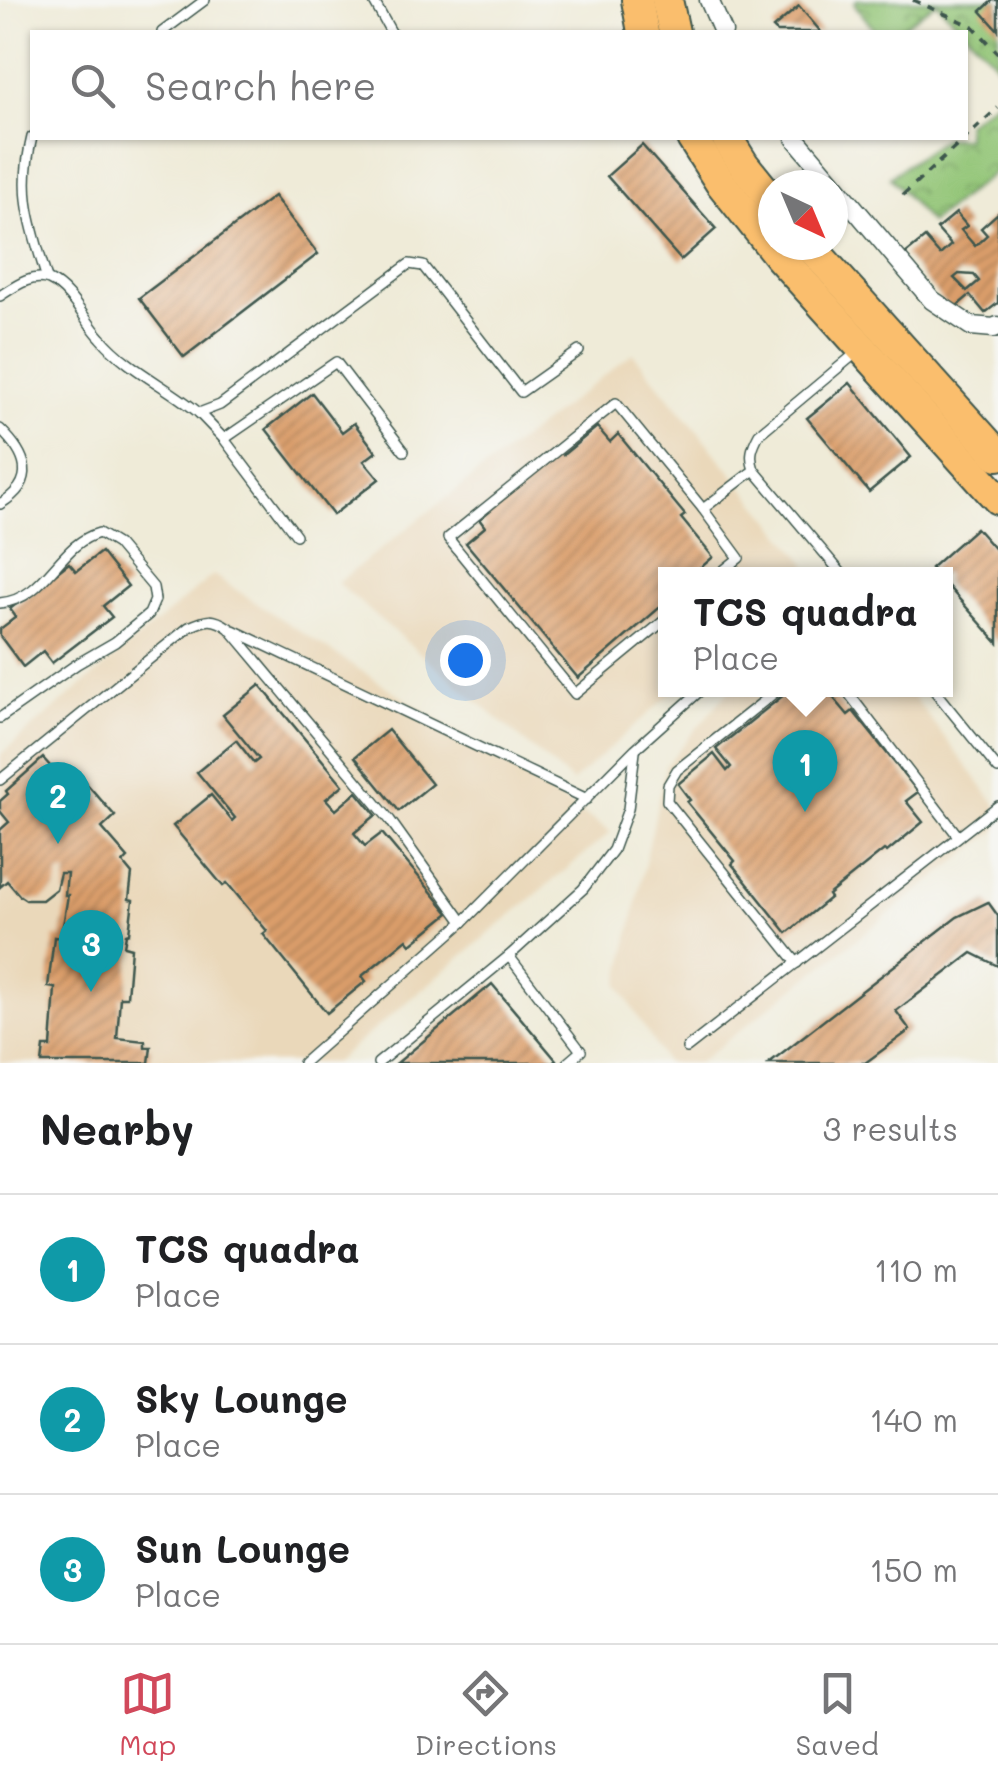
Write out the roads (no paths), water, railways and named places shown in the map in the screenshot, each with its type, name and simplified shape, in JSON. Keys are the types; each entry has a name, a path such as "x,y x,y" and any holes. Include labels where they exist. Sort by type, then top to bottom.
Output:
{"highway":[{"path":"637,0 644,30"},
{"path":"667,0 674,30"},
{"path":"693,140 720,182 778,255 998,499"},
{"path":"727,140 758,182"},
{"path":"822,260 998,455"}],"street":[{"path":"709,0 721,30"},
{"path":"797,140 932,300 971,326 998,326"}],"lane":[{"path":"165,30 206,0"},
{"path":"372,0 390,30"},
{"path":"31,140 26,162 27,214 47,279"},
{"path":"199,413 220,406 409,264 423,266 521,392 578,351"},
{"path":"0,296 30,279 47,279 66,292 102,340 133,368 187,403 224,439 296,535"},
{"path":"831,567 754,470 750,458 759,434 862,348"},
{"path":"224,439 336,362 404,450"},
{"path":"658,626 575,694 448,538 616,403 739,558 728,567"},
{"path":"0,428 24,459 24,480 0,504"},
{"path":"703,508 754,470"},
{"path":"0,603 12,602 43,582 70,550 85,537 99,533 117,544 153,587 155,600 149,614 115,642 76,664 0,718"},
{"path":"0,780 189,627 216,619 587,799"},
{"path":"229,628 390,820 463,922"},
{"path":"303,1063 463,922 635,749 693,697"},
{"path":"769,697 676,770 668,786 667,801 796,962"},
{"path":"851,697 958,836"},
{"path":"940,697 998,769"},
{"path":"378,1063 509,956 583,889 613,850 628,810 635,749"},
{"path":"687,1048 998,806"},
{"path":"509,956 581,1051 567,1063"}],"place":[{"name":"TCS quadra","path":"805,812"},
{"name":"Sky Lounge","path":"58,844"},
{"name":"Sun Lounge","path":"91,992"}]}
